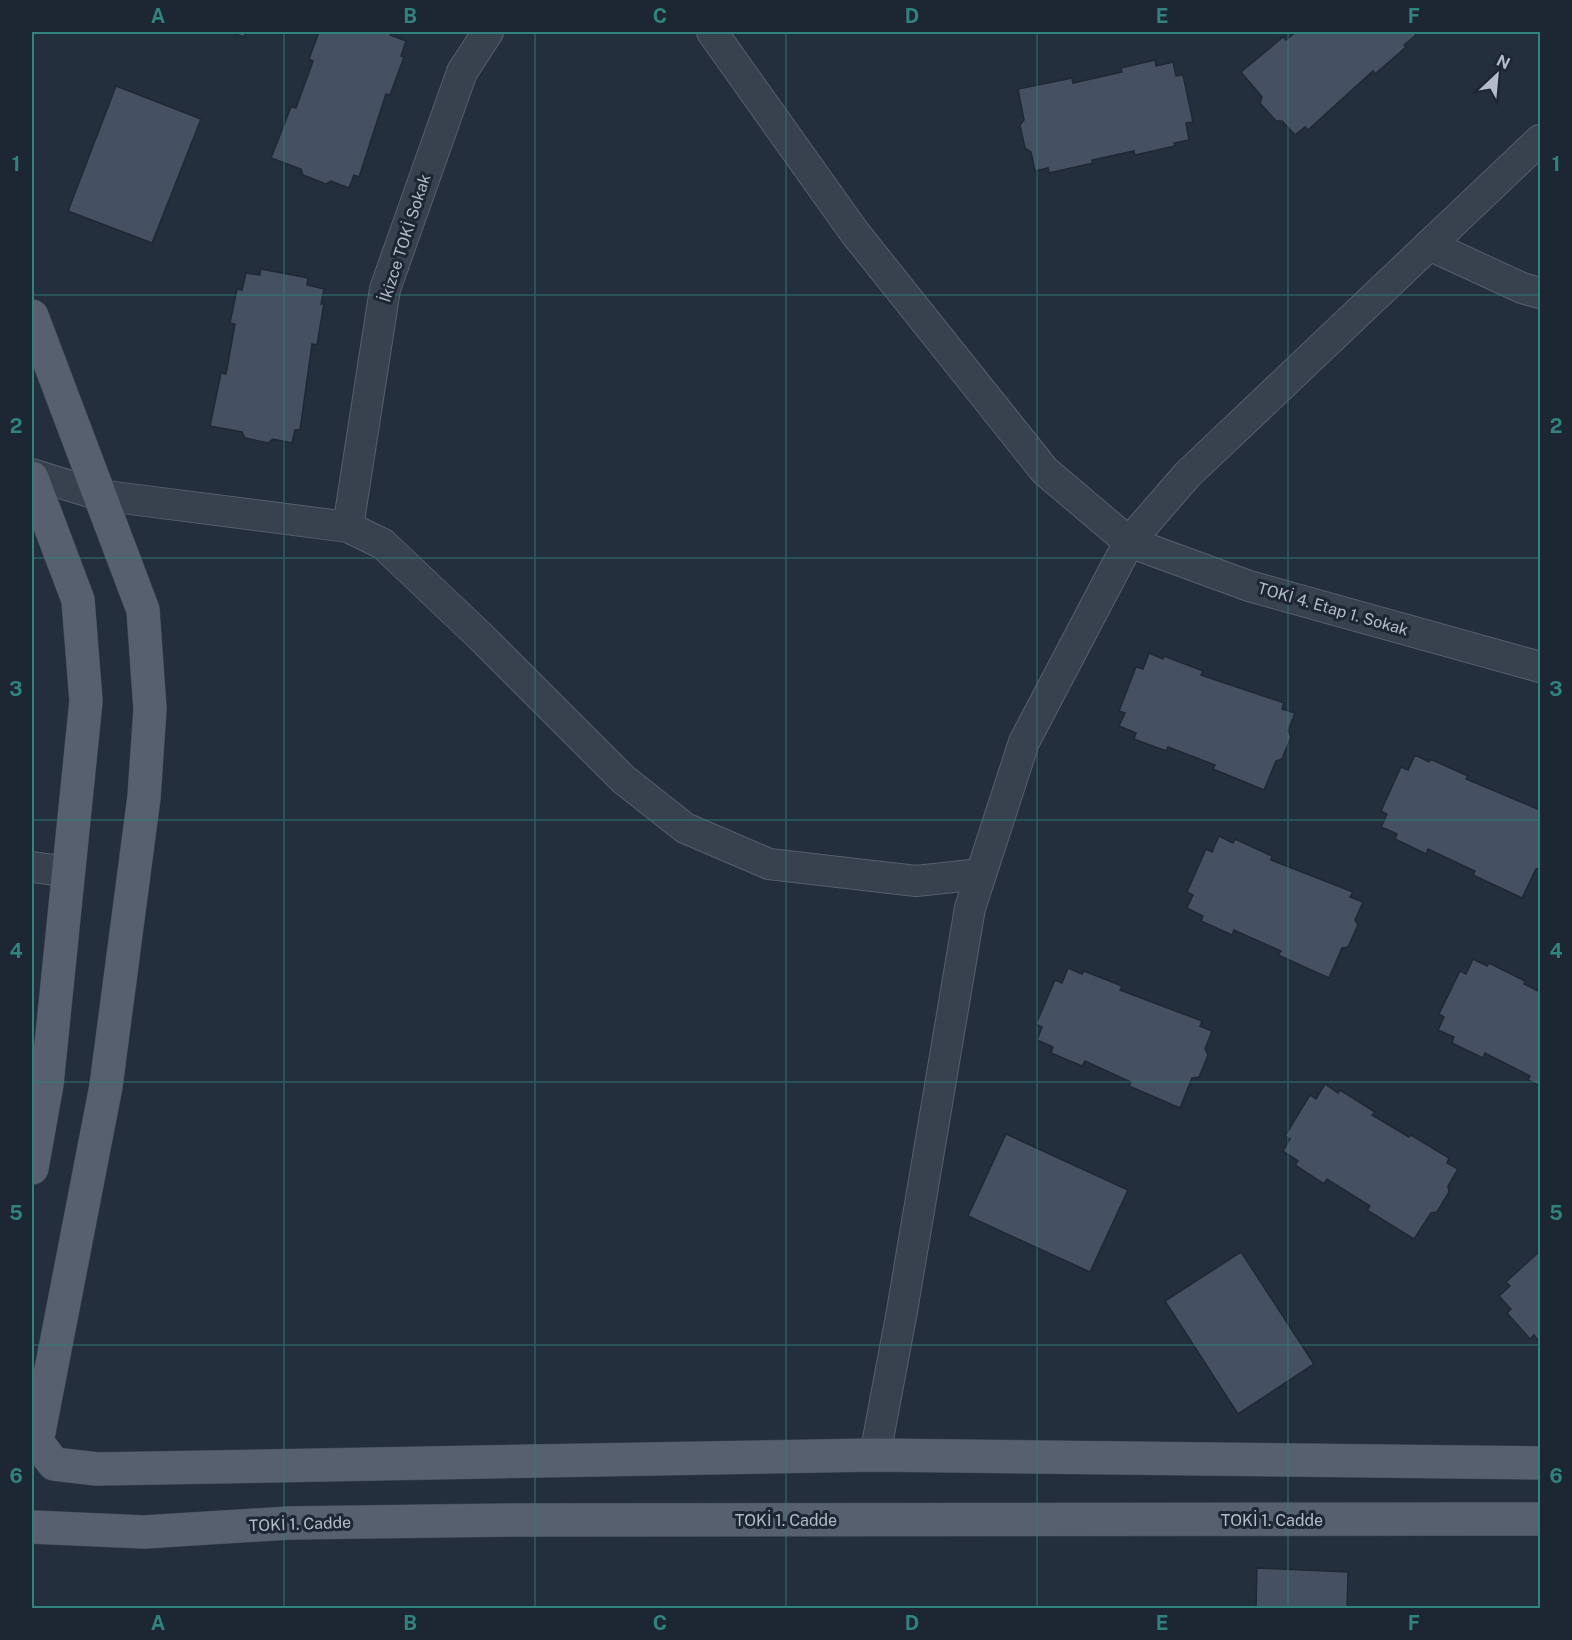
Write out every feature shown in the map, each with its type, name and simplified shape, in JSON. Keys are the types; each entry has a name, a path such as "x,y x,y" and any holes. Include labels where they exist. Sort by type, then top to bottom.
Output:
{"main road":[{"path":"32,316 143,610 150,709 144,797 106,1086 37,1442 54,1464 97,1469 874,1455 1540,1463"},
{"path":"32,476 78,600 86,701 47,1084 32,1168"},
{"name":"TOKİ 1. Cadde","path":"32,1527 144,1532 289,1523 517,1520 1540,1519"}],"street":[{"name":"İkizce TOKİ Sokak","path":"348,527 385,290 462,72 488,32"},
{"name":"TOKİ 4. Etap 1. Sokak","path":"712,32 855,233 1045,471 1130,542 1249,586 1540,667"},
{"path":"874,1455 902,1311 970,908 1024,742 1130,542 1187,475 1540,140"},
{"path":"1429,245 1522,288 1540,293"},
{"path":"32,476 99,495 348,527 383,544 481,637 623,779 685,828 769,864 916,881 981,874"},
{"path":"32,867 69,872"}],"building":[{"path":"230,32 246,32 244,37"},
{"path":"319,32 392,32 390,35 406,41 401,56 404,57 390,95 386,94 359,177 354,175 349,188 331,181 326,184 303,175 301,169 271,158 291,107 296,108 313,61 309,59"},
{"path":"1296,32 1413,32 1416,35 1404,45 1406,47 1375,74 1373,71 1308,130 1305,127 1295,135 1282,121 1276,121 1260,103 1262,97 1241,72 1283,37 1286,40"},
{"path":"1155,60 1156,66 1173,62 1176,76 1183,75 1193,122 1186,123 1189,140 1174,143 1175,146 1135,155 1134,151 1092,160 1093,163 1049,173 1048,168 1035,171 1031,152 1025,148 1020,125 1024,120 1018,89 1072,78 1073,83 1122,72 1121,68"},
{"path":"116,86 201,119 152,243 68,211"},
{"path":"261,269 308,278 307,285 324,289 321,304 324,304 317,345 312,344 300,430 295,430 292,443 273,439 268,443 245,438 242,432 210,426 221,373 226,374 235,324 230,323 237,289 242,290 246,273 260,275"},
{"path":"1149,653 1163,659 1164,656 1203,671 1201,675 1284,703 1282,709 1295,713 1288,731 1291,737 1282,759 1276,761 1264,790 1213,769 1215,765 1168,747 1166,751 1134,739 1136,733 1119,726 1125,713 1119,711 1136,667 1143,669"},
{"path":"1415,755 1429,762 1430,759 1468,776 1466,779 1540,810 1540,868 1536,869 1522,898 1473,875 1475,871 1428,849 1426,854 1395,839 1397,834 1381,827 1387,814 1381,811 1401,767 1408,770"},
{"path":"1219,836 1233,843 1235,839 1272,856 1271,860 1353,892 1350,897 1363,902 1355,920 1358,925 1348,947 1342,948 1329,978 1278,955 1281,951 1234,930 1232,935 1201,921 1203,916 1187,908 1193,895 1187,892 1206,849 1212,852"},
{"path":"1473,959 1487,966 1489,963 1525,981 1524,984 1540,992 1540,1086 1528,1080 1530,1076 1485,1053 1483,1058 1452,1043 1454,1037 1438,1030 1444,1017 1439,1014 1460,971 1466,974"},
{"path":"1068,968 1082,974 1084,971 1122,986 1120,990 1202,1021 1200,1026 1212,1031 1205,1049 1208,1055 1199,1077 1192,1078 1180,1108 1129,1086 1131,1082 1085,1061 1082,1066 1051,1053 1053,1047 1037,1040 1042,1027 1036,1024 1055,980 1062,983"},
{"path":"1325,1084 1338,1093 1340,1090 1375,1112 1372,1115 1449,1158 1447,1163 1458,1169 1448,1186 1449,1192 1437,1212 1431,1213 1414,1239 1367,1210 1370,1206 1327,1179 1324,1184 1295,1165 1298,1161 1283,1151 1290,1139 1285,1136 1310,1095 1316,1099"},
{"path":"1006,1134 1128,1190 1090,1272 968,1216"},
{"path":"1540,1251 1540,1343 1534,1335 1530,1339 1507,1313 1511,1309 1499,1296 1510,1286 1506,1282"},
{"path":"1241,1252 1314,1364 1238,1414 1165,1301"},
{"path":"1257,1568 1348,1572 1347,1608 1256,1608"}]}
